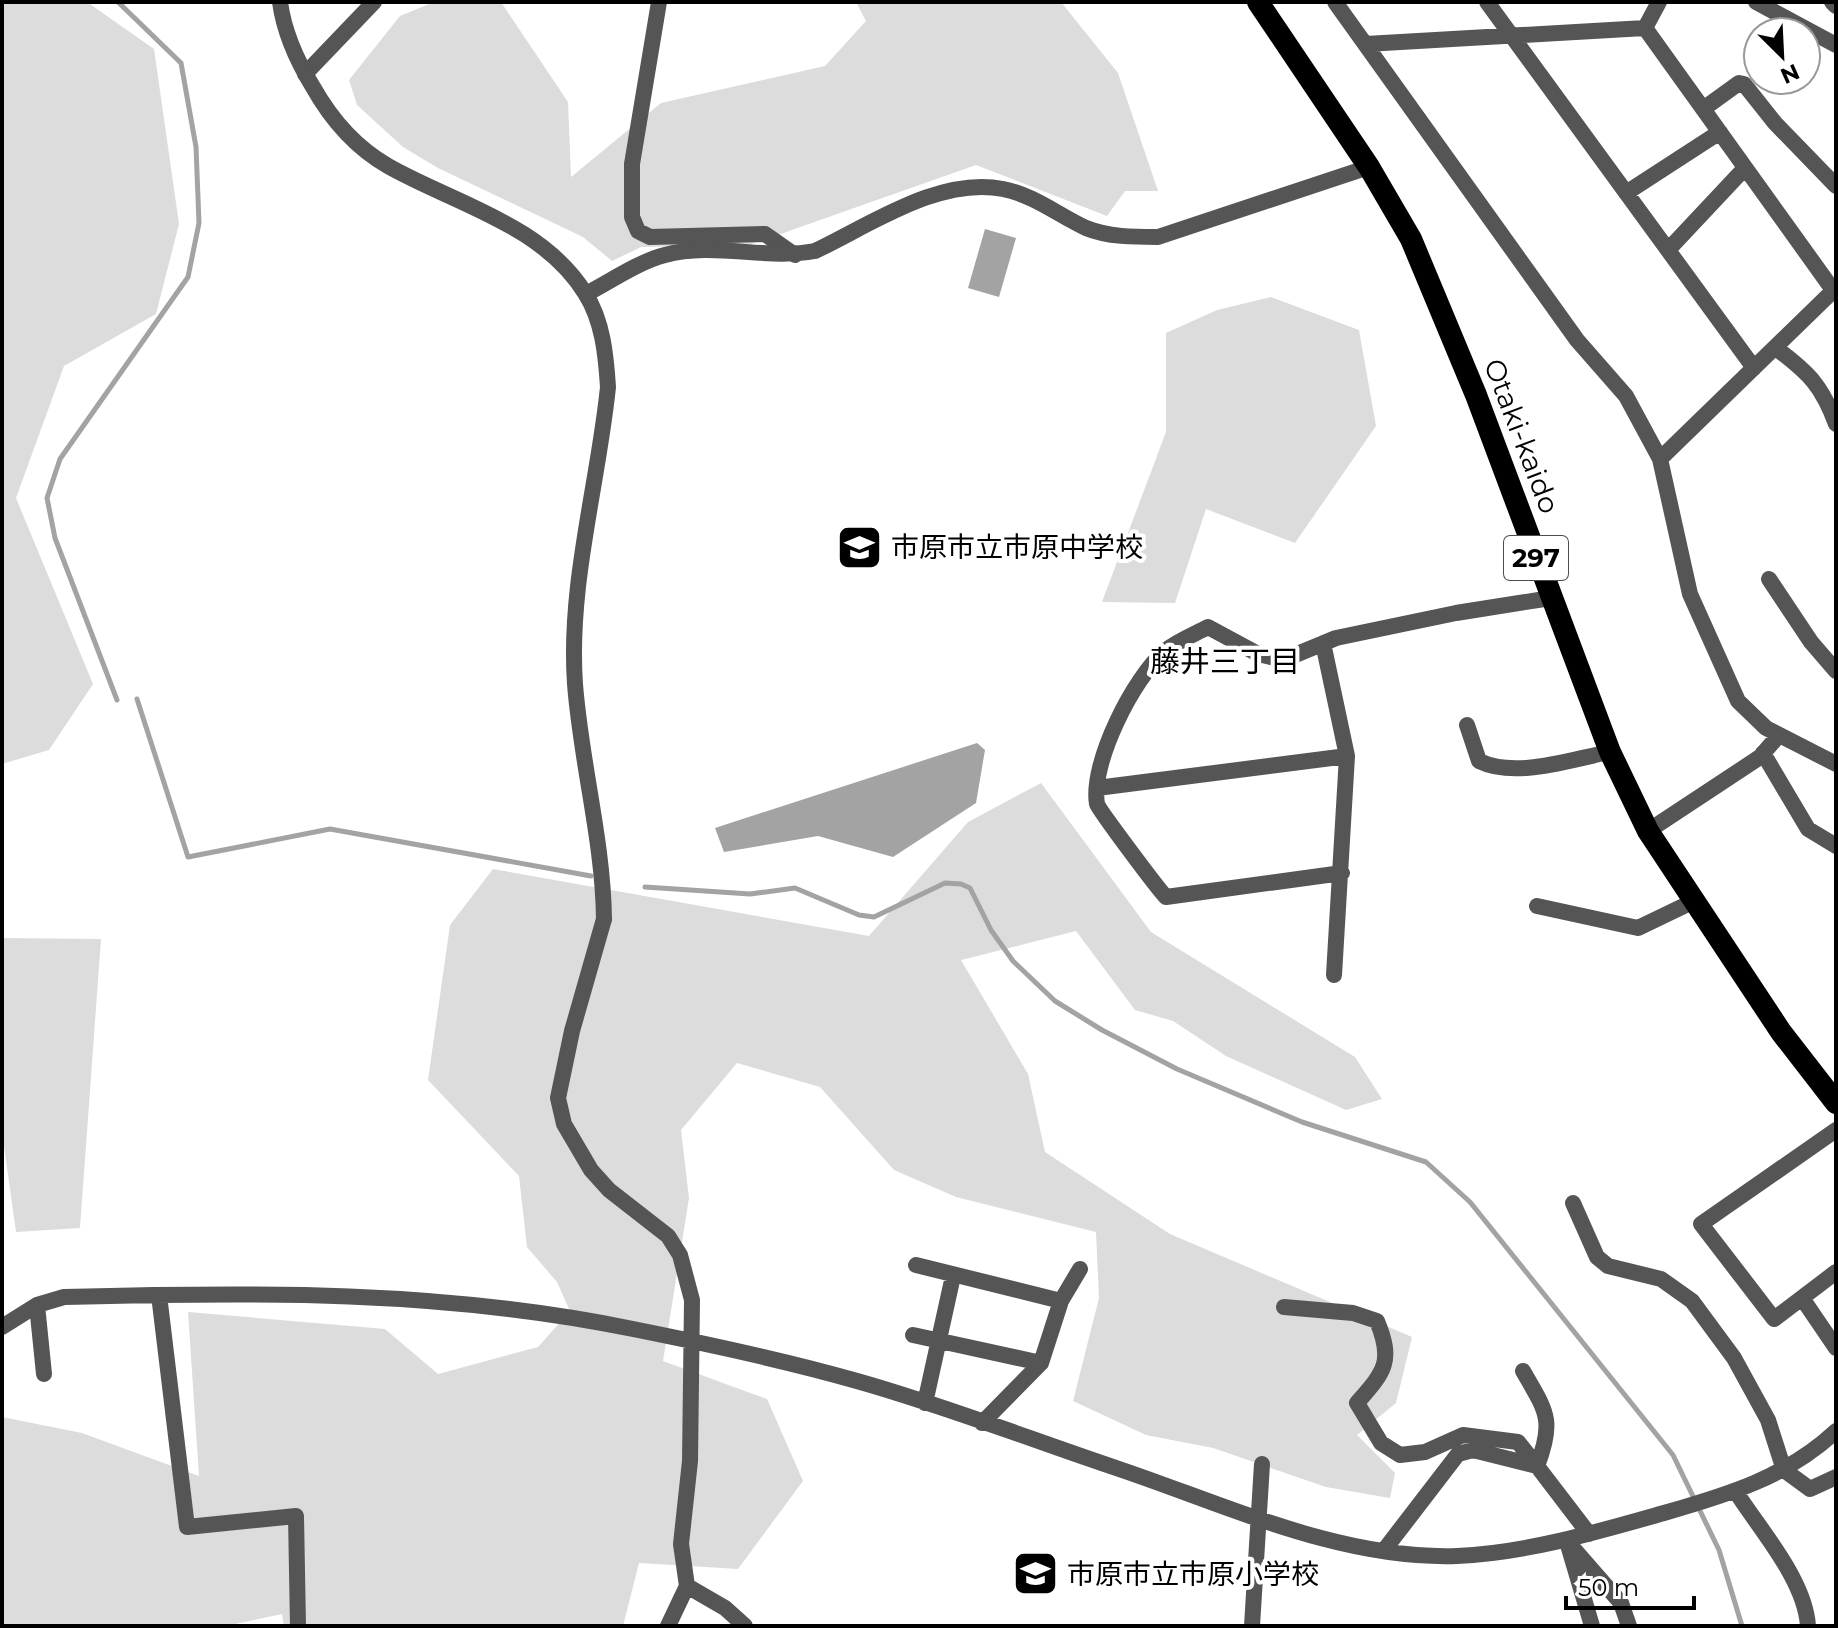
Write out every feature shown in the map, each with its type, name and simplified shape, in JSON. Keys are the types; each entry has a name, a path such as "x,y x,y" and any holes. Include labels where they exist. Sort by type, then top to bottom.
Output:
{"highway":[{"name":"Otaki-kaido","path":"1258,2 1394,207 1426,272 1610,752 1648,831 1692,902 1781,1032 1836,1103"}],"street":[{"path":"280,2 283,21 305,74 327,112 353,140 386,165 545,247 586,294 598,322 606,357 608,387 578,591 575,682 603,873 604,919 572,1031 558,1098 564,1124 591,1170 609,1190 668,1236 680,1255 692,1300 694,1342 688,1403 690,1461 681,1544 687,1586 668,1626"},
{"path":"305,74 374,2"},
{"path":"659,2 632,164 632,217 638,231 650,237 765,234 795,255"},
{"path":"1335,2 1577,340 1626,396 1660,459 1690,594 1738,701 1766,728 1836,764"},
{"path":"1487,2 1754,368"},
{"path":"1645,28 1659,2"},
{"path":"1756,2 1836,45"},
{"path":"1366,44 1645,28"},
{"path":"1645,28 1834,289 1777,349 1660,459"},
{"path":"1703,109 1739,83 1744,84 1775,123 1836,186"},
{"path":"1626,193 1720,132"},
{"path":"586,294 667,254 738,251 795,255 815,251 950,190 1005,189 1044,205 1088,229 1130,237 1158,237 1369,167"},
{"path":"1668,250 1745,168"},
{"path":"1777,349 1809,373 1825,394 1836,424"},
{"path":"1769,579 1811,642 1836,671"},
{"path":"1342,873 1166,897 1154,885 1120,833 1097,806 1102,755 1145,673 1166,650 1208,627 1258,654 1283,660 1323,643 1456,613 1551,598"},
{"path":"1323,643 1347,756 1334,975"},
{"path":"1467,725 1479,761 1490,766 1522,767 1610,752"},
{"path":"1648,831 1763,753 1779,735"},
{"path":"1763,753 1808,829 1836,846"},
{"path":"1097,788 1347,756"},
{"path":"1537,906 1638,928 1692,902"},
{"path":"1836,1130 1701,1224 1774,1319 1836,1272"},
{"path":"1573,1203 1597,1257 1608,1266 1661,1279 1692,1301 1734,1358 1768,1420 1784,1470 1810,1489 1836,1477"},
{"path":"916,1265 1061,1301"},
{"path":"982,1423 1041,1363 1061,1301 1080,1269"},
{"path":"925,1403 953,1276"},
{"path":"2,1327 37,1305 64,1297 330,1294 444,1300 629,1328 856,1381 1261,1519 1385,1549 1457,1556 1566,1540 1736,1492 1784,1470 1836,1431"},
{"path":"159,1295 187,1527 296,1516 298,1626"},
{"path":"1802,1298 1836,1348"},
{"path":"37,1305 44,1374"},
{"path":"1284,1307 1353,1313 1377,1321 1386,1342 1387,1362 1357,1403 1381,1443 1400,1455 1425,1452 1463,1435 1518,1442 1589,1534"},
{"path":"913,1335 1041,1363"},
{"path":"1523,1371 1544,1408 1548,1437 1537,1466"},
{"path":"1385,1549 1458,1454 1473,1450 1537,1466"},
{"path":"1252,1626 1262,1464"},
{"path":"1736,1492 1800,1588 1808,1626"},
{"path":"1566,1540 1592,1626"},
{"path":"1566,1540 1621,1603 1629,1626"},
{"path":"687,1586 725,1608 745,1626"}],"shaded area":[{"path":"2,2 87,2 154,49 179,224 156,314 64,366 16,498 93,684 49,750 2,764"},
{"path":"434,2 501,2 568,102 571,177 661,103 825,66 866,21 856,2 1061,2 1118,73 1158,191 1125,191 1107,216 976,165 749,245 641,247 612,261 583,237 438,168 403,147 357,105 349,80 400,16"},
{"path":"985,229 1016,238 999,297 968,288"},
{"path":"1271,297 1359,330 1376,426 1295,543 1206,509 1175,603 1102,602 1166,432 1166,333 1217,310"},
{"path":"977,743 985,750 976,803 893,857 818,836 724,852 715,828"},
{"path":"1041,783 1151,932 1355,1057 1382,1099 1346,1110 1226,1056 1173,1021 1135,1010 1076,931 961,960 1028,1074 1045,1152 1170,1234 1412,1337 1396,1403 1357,1435 1395,1473 1390,1498 1326,1487 1213,1448 1146,1435 1073,1401 1099,1298 1096,1232 956,1197 894,1170 820,1087 737,1063 681,1130 689,1198 663,1361 767,1399 803,1481 738,1569 639,1563 623,1626 284,1626 282,1614 226,1626 2,1626 2,1417 82,1433 199,1476 188,1312 385,1329 438,1374 538,1347 570,1311 557,1282 527,1247 519,1176 428,1080 450,925 493,869 869,936 968,822"},
{"path":"2,938 101,939 80,1228 16,1232 2,1132"}],"waterway":[{"path":"117,700 55,538 47,498 60,459 188,277 199,223 196,147 181,63 118,2"},
{"path":"137,699 188,857 330,829 591,876"},
{"path":"645,887 750,894 795,888 859,915 874,917 945,883 961,884 970,888 991,930 1013,961 1055,1001 1102,1030 1177,1069 1302,1122 1426,1162 1470,1202 1673,1455 1719,1550 1742,1626"}],"place":[{"name":"市原市立市原中学校","path":"860,547"},
{"name":"市原市立市原小学校","path":"1036,1574"}],"district":[{"name":"藤井三丁目","path":"1225,661"}]}
